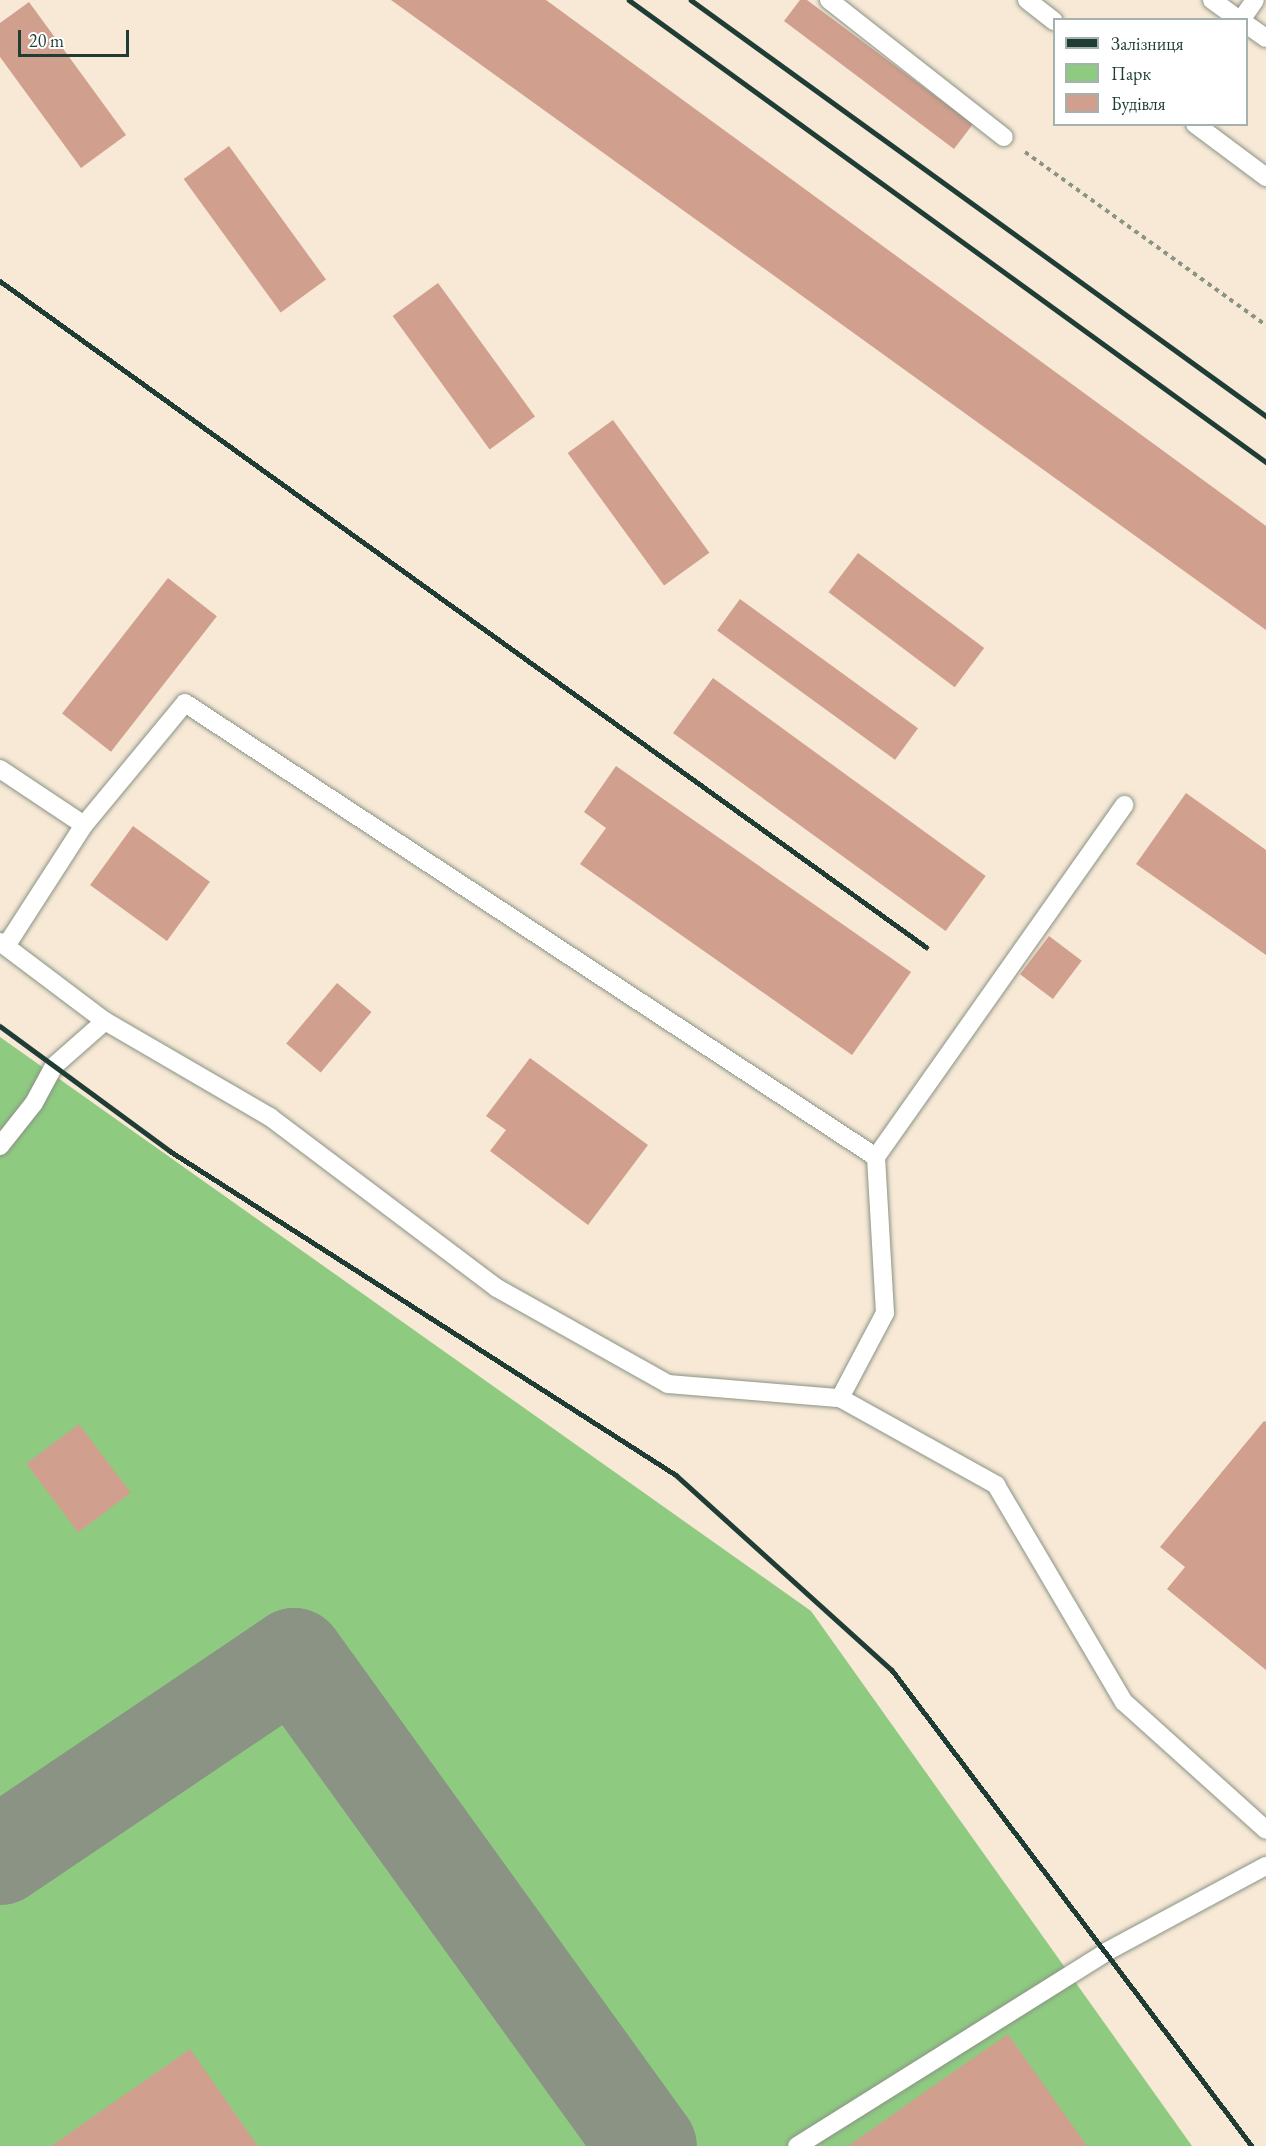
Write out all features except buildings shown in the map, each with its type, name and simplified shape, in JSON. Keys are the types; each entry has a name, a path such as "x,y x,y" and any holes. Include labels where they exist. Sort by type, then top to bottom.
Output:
{"lane":[{"path":"829,0 1004,137"},
{"path":"1027,0 1053,20"},
{"path":"1212,0 1237,18"},
{"path":"1242,18 1255,0"},
{"path":"1248,25 1266,38"},
{"path":"1198,126 1266,177"},
{"path":"876,1157 184,703 84,825 3,944 105,1021 270,1117 497,1288 668,1384 840,1398 996,1485 1124,1702 1266,1830"},
{"path":"0,769 84,825"},
{"path":"840,1398 885,1313 876,1157 1124,805"},
{"path":"0,1146 34,1103 54,1066 105,1021"},
{"path":"797,2146 1106,1952 1266,1866"}],"path":[{"path":"1004,137 1266,325"}],"green space":[{"path":"0,1037 811,1611 1192,2146 0,2146"}],"taxiway":[{"path":"0,1855 294,1657 647,2146"}],"railway":[{"path":"629,0 1266,462"},
{"path":"691,0 1266,416"},
{"path":"0,281 926,947"},
{"path":"0,1026 170,1151 676,1475 892,1670 1252,2146"}]}
